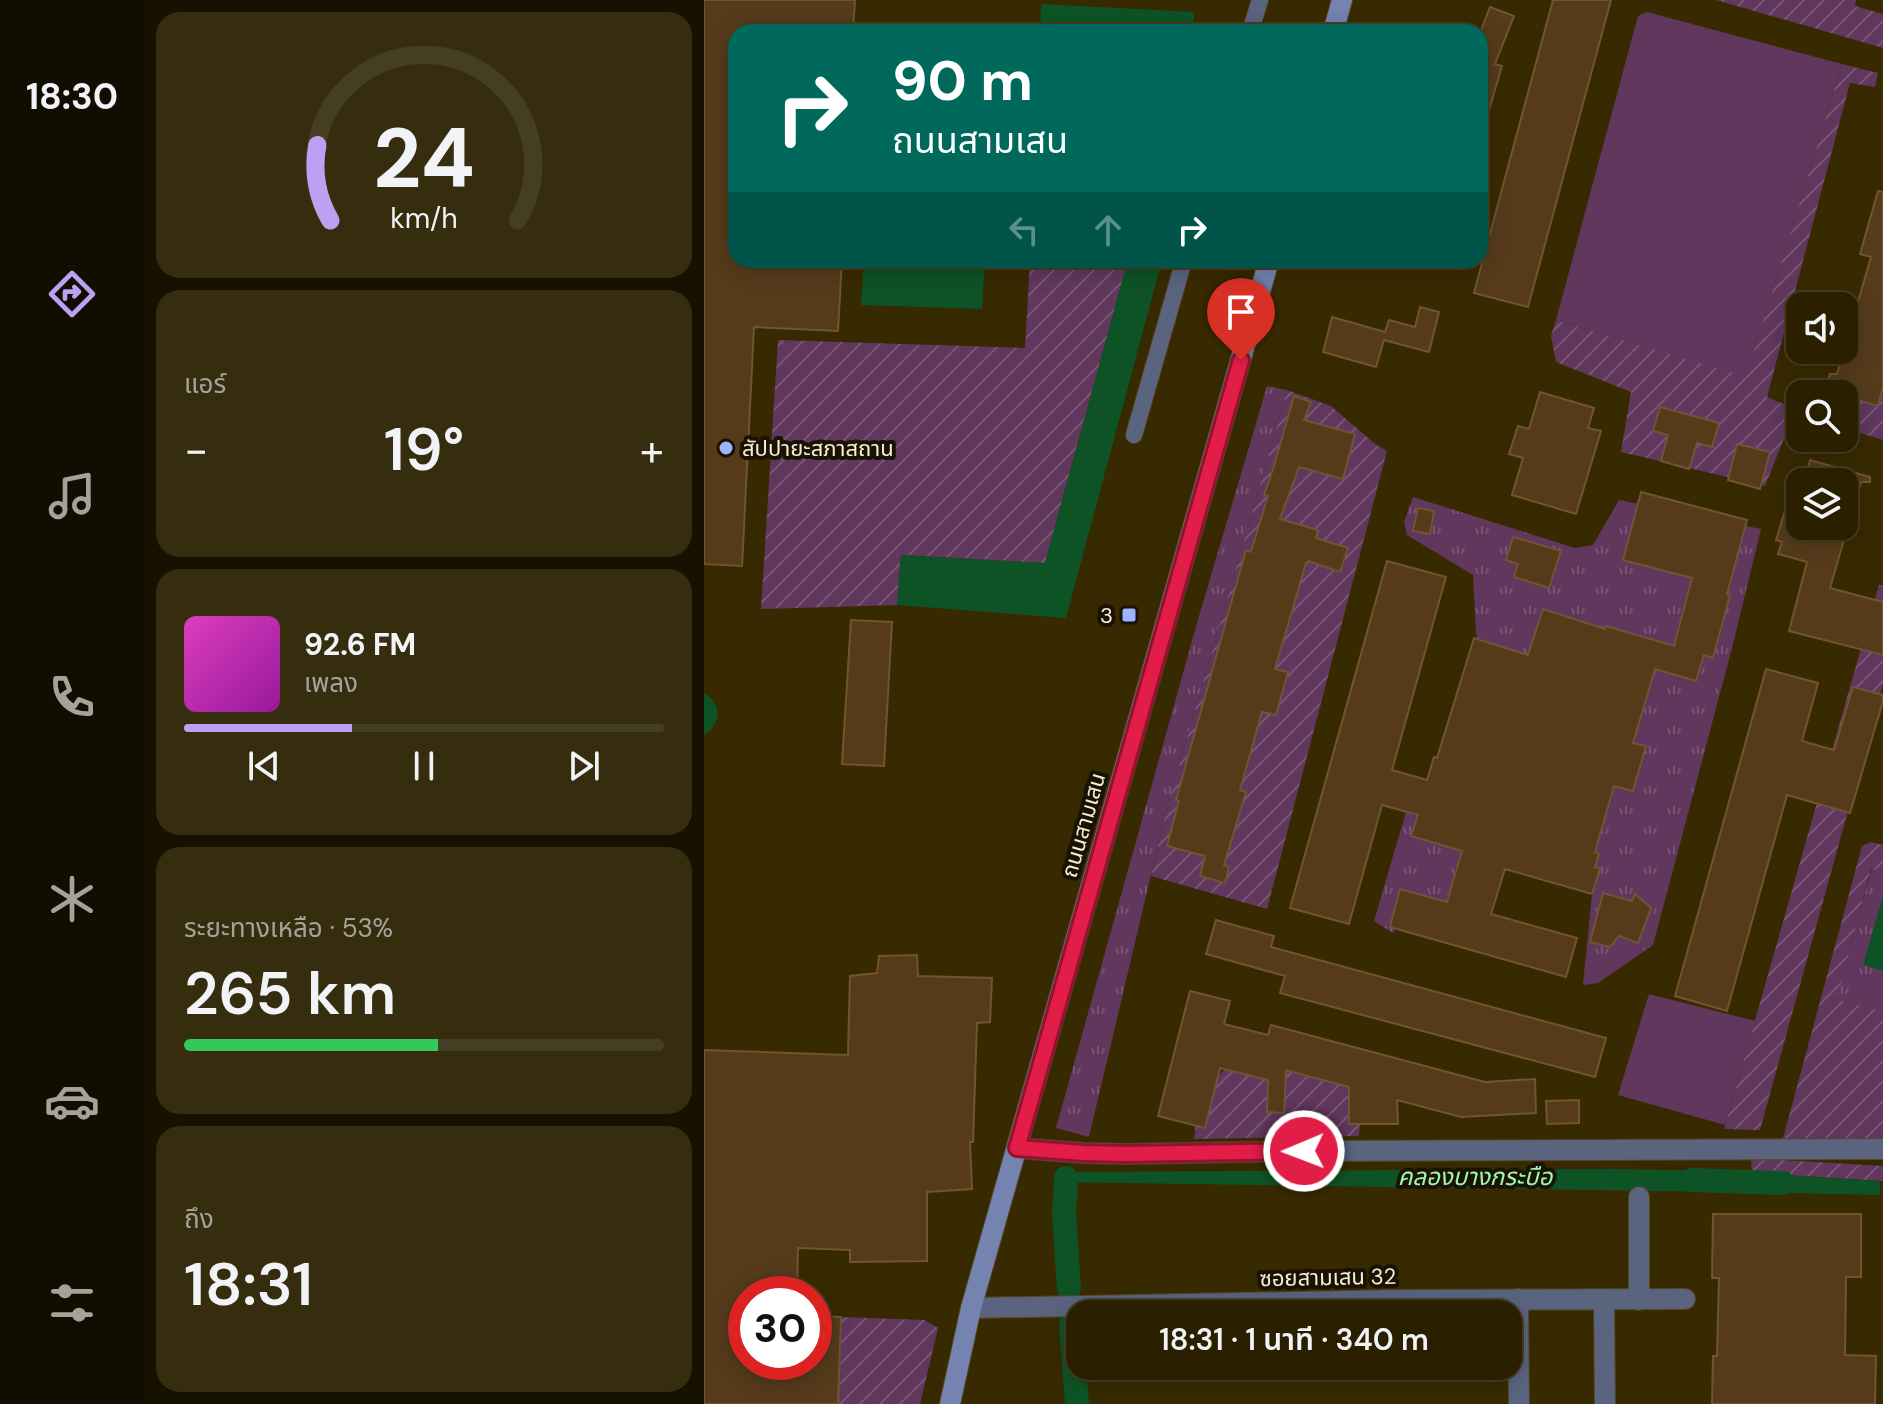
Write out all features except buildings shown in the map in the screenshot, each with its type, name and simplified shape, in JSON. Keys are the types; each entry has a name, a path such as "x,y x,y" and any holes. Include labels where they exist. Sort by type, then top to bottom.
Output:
{"main road":[{"path":"1335,24 1342,0"},
{"name":"ถนนสามเสน","path":"950,1404 971,1308 1267,268"}],"street":[{"path":"1252,24 1260,0"},
{"path":"1134,435 1182,268"},
{"path":"1017,1148 1125,1154 1320,1150 1883,1149"},
{"path":"1639,1197 1639,1300"},
{"path":"1518,1299 1519,1404"},
{"name":"ซอยสามเสน 32","path":"971,1308 1685,1299"},
{"path":"1604,1301 1605,1404"}],"green space":[{"path":"1716,0 1856,0 1855,6 1883,14 1883,48"},
{"path":"1647,12 1842,64 1746,377 1556,320 1638,16"},
{"path":"1842,64 1878,73 1875,87 1850,83 1795,292 1786,292 1786,325 1767,397 1786,405 1786,434 1765,486 1621,452 1631,392 1556,362 1551,336 1556,320 1746,376"},
{"path":"1030,268 1126,268 1045,563 901,555 897,605 761,609 778,340 1025,348"},
{"path":"1883,271 1883,440 1858,432 1858,380 1833,380 1841,364 1858,364 1858,326"},
{"path":"1267,386 1287,390 1167,807 1089,1137 1056,1128 1197,623"},
{"path":"1287,390 1331,406 1387,451 1267,909 1151,876 1167,807"},
{"path":"1413,497 1575,548 1593,545 1619,500 1761,529 1653,945 1598,983 1583,985 1592,894 1553,788 1497,770 1476,633 1473,575 1407,535 1404,522"},
{"path":"1879,585 1883,585 1883,684 1760,1130 1724,1129"},
{"path":"1406,812 1476,838 1458,912 1416,898 1393,933 1374,921"},
{"path":"1871,842 1883,845 1883,871 1871,869 1837,999 1883,1011 1883,1140 1782,1142 1862,846"},
{"path":"1872,868 1883,871 1883,1011 1836,999"},
{"path":"1649,994 1755,1021 1725,1125 1618,1095"},
{"path":"1238,1055 1363,1084 1359,1136 1194,1139 1199,1097"},
{"path":"1751,1158 1883,1166 1883,1181 1752,1173"},
{"path":"841,1317 924,1320 938,1328 920,1404 838,1404"}],"water":[{"path":"1041,4 1194,12 1193,24 1040,24"},
{"path":"863,268 985,268 982,309 861,305"},
{"path":"1126,268 1160,268 1066,618 897,605 901,555 1045,563"},
{"path":"704,693 714,703 718,714 714,725 704,735"},
{"path":"1883,896 1883,971 1863,965"},
{"path":"1726,1171 1724,1192 1059,1182 1061,1172"},
{"path":"1752,1173 1880,1181 1880,1195 1750,1192"}],"waterway":[{"name":"คลองบางกระบือ","path":"1066,1178 1064,1215 1069,1288"},
{"name":"คลองบางกระบือ","path":"1692,1180 1783,1183"},
{"name":"คลองบางกระบือ","path":"1075,1380 1077,1404"}],"place":[{"name":"สัปปายะสภาสถาน","path":"726,448"},
{"name":"3","path":"1129,615"}],"route":[{"path":"1241,360 1017,1148 1125,1154 1304,1151"}]}
